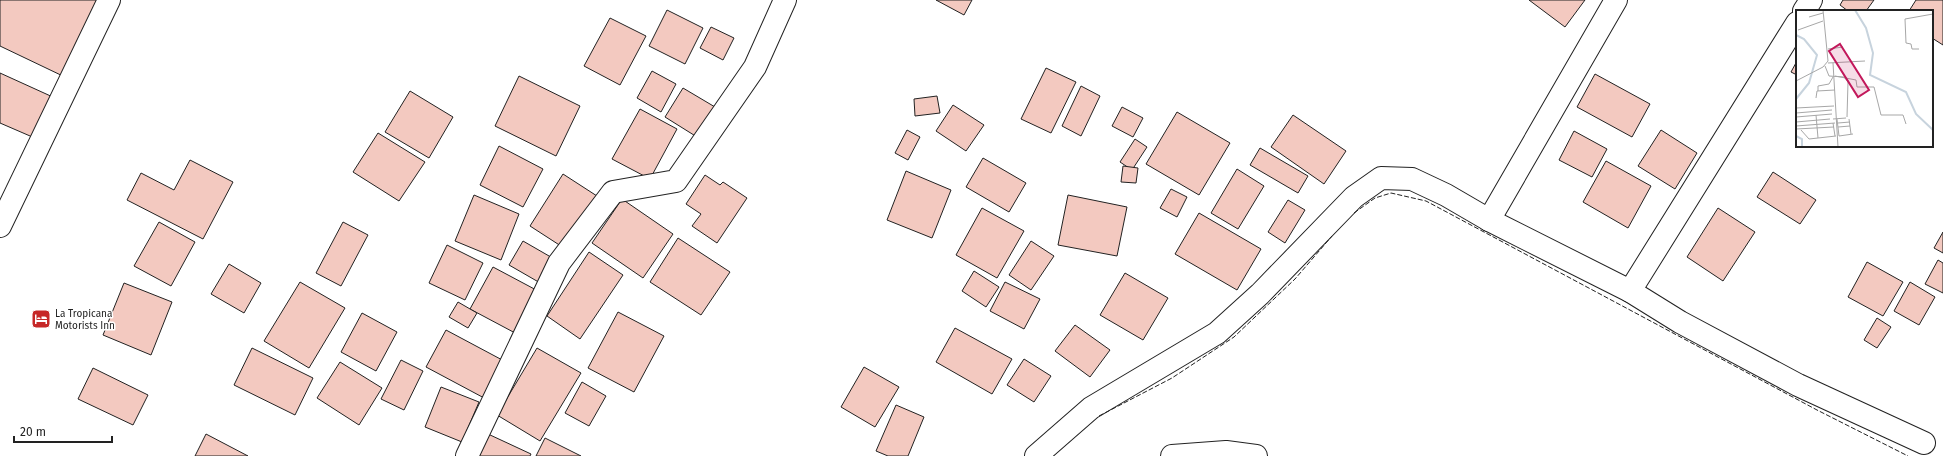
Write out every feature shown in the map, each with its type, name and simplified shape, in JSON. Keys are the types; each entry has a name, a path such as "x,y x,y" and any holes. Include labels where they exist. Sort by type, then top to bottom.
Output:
{"street":[{"path":"0,226 109,0"},
{"path":"467,456 559,263 613,192 676,181 755,67 785,0"},
{"path":"1489,220 1616,0"},
{"path":"1805,10 1811,0"},
{"path":"1630,291 1796,25"},
{"path":"1036,456 1091,408 1217,334 1260,294 1354,197 1381,178 1412,179 1446,195 1489,220 1630,291 1680,322 1798,385 1924,443"},
{"path":"1172,456 1226,452 1256,456"}],"building":[{"path":"0,0 105,0 67,78 0,46"},
{"path":"936,0 972,0 964,15"},
{"path":"1529,0 1585,0 1565,27"},
{"path":"1843,0 1874,0 1867,10 1847,10 1840,5"},
{"path":"1916,0 1943,0 1943,45 1933,39 1933,10 1910,10"},
{"path":"667,10 703,28 685,64 649,46"},
{"path":"610,18 646,36 620,85 584,66"},
{"path":"711,27 734,38 723,60 700,48"},
{"path":"1796,63 1796,74 1791,72"},
{"path":"1046,68 1076,82 1051,133 1021,119"},
{"path":"652,71 676,84 661,112 637,98"},
{"path":"0,73 55,98 37,139 0,123"},
{"path":"1595,74 1650,104 1632,137 1577,107"},
{"path":"519,76 580,106 556,156 495,126"},
{"path":"1081,86 1100,96 1081,136 1062,126"},
{"path":"683,88 715,107 697,137 665,117"},
{"path":"410,91 453,117 429,158 385,132"},
{"path":"937,96 940,113 915,116 914,99"},
{"path":"953,105 984,125 966,151 936,131"},
{"path":"1122,107 1143,118 1133,137 1112,126"},
{"path":"640,109 677,129 650,179 612,159"},
{"path":"1177,112 1230,143 1199,195 1146,164"},
{"path":"1293,115 1346,151 1324,184 1271,147"},
{"path":"907,130 920,137 908,160 895,153"},
{"path":"1661,130 1697,153 1675,189 1638,166"},
{"path":"1574,131 1607,149 1592,177 1559,160"},
{"path":"378,133 425,162 399,201 353,172"},
{"path":"1135,139 1147,147 1132,170 1120,162"},
{"path":"499,146 543,169 523,207 480,185"},
{"path":"1260,148 1308,176 1298,193 1250,165"},
{"path":"983,158 1026,183 1009,212 966,187"},
{"path":"190,160 233,182 203,239 127,200 141,173 174,190"},
{"path":"1606,161 1651,186 1628,228 1583,202"},
{"path":"1123,166 1138,168 1136,183 1121,182"},
{"path":"1237,169 1264,186 1238,229 1211,213"},
{"path":"906,171 951,190 932,238 887,220"},
{"path":"1773,172 1816,200 1800,224 1757,197"},
{"path":"563,174 597,196 564,248 530,226"},
{"path":"705,175 720,185 723,182 747,198 717,243 692,226 701,214 686,204"},
{"path":"1171,189 1187,197 1177,217 1160,208"},
{"path":"474,195 519,214 501,260 455,241"},
{"path":"1068,195 1127,207 1117,256 1058,245"},
{"path":"622,199 673,234 643,278 592,243"},
{"path":"1288,200 1305,210 1285,243 1268,232"},
{"path":"982,208 1024,231 997,278 956,255"},
{"path":"1718,208 1755,232 1723,281 1687,257"},
{"path":"1199,213 1261,249 1237,290 1175,254"},
{"path":"159,222 195,242 171,286 134,266"},
{"path":"343,222 368,235 341,286 316,273"},
{"path":"1943,232 1943,253 1934,248"},
{"path":"678,238 730,272 701,315 650,282"},
{"path":"523,241 556,260 542,284 509,265"},
{"path":"1031,241 1054,256 1031,290 1009,275"},
{"path":"447,245 483,263 465,300 429,283"},
{"path":"589,252 623,275 580,339 547,316"},
{"path":"1938,260 1943,263 1943,293 1925,284"},
{"path":"1867,262 1903,282 1883,316 1848,297"},
{"path":"229,264 261,283 244,313 211,294"},
{"path":"493,267 540,292 517,334 470,309"},
{"path":"974,271 999,287 986,307 962,291"},
{"path":"1125,273 1168,298 1143,340 1100,315"},
{"path":"300,282 345,308 309,368 264,341"},
{"path":"1005,282 1040,299 1024,329 990,311"},
{"path":"1910,282 1935,297 1919,325 1894,311"},
{"path":"124,283 172,302 151,355 103,335"},
{"path":"458,302 477,313 468,328 449,317"},
{"path":"618,312 664,336 634,392 588,368"},
{"path":"362,313 397,332 376,371 341,352"},
{"path":"1877,318 1891,327 1877,348 1864,340"},
{"path":"1075,325 1110,350 1090,377 1055,351"},
{"path":"955,328 1012,359 992,394 936,362"},
{"path":"446,330 506,362 486,399 426,367"},
{"path":"252,348 313,378 295,415 234,385"},
{"path":"537,348 581,373 540,441 497,415"},
{"path":"1024,359 1051,376 1034,402 1007,385"},
{"path":"401,360 423,371 404,410 381,399"},
{"path":"340,362 382,388 359,425 317,398"},
{"path":"864,367 899,387 875,427 841,407"},
{"path":"93,368 148,395 133,425 78,399"},
{"path":"582,382 606,396 589,426 565,413"},
{"path":"441,387 479,402 462,442 425,427"},
{"path":"896,405 924,417 908,456 888,456 876,451"},
{"path":"206,434 248,456 195,456"},
{"path":"488,434 531,454 530,456 477,456"},
{"path":"545,438 581,456 536,456"}],"fence":[{"path":"1354,213 1375,198 1391,193 1426,201 1817,410 1908,456"},
{"path":"1099,416 1172,378 1234,337 1295,279 1332,236"}],"place":[{"name":"La Tropicana Motorists Inn","path":"41,319"}]}
